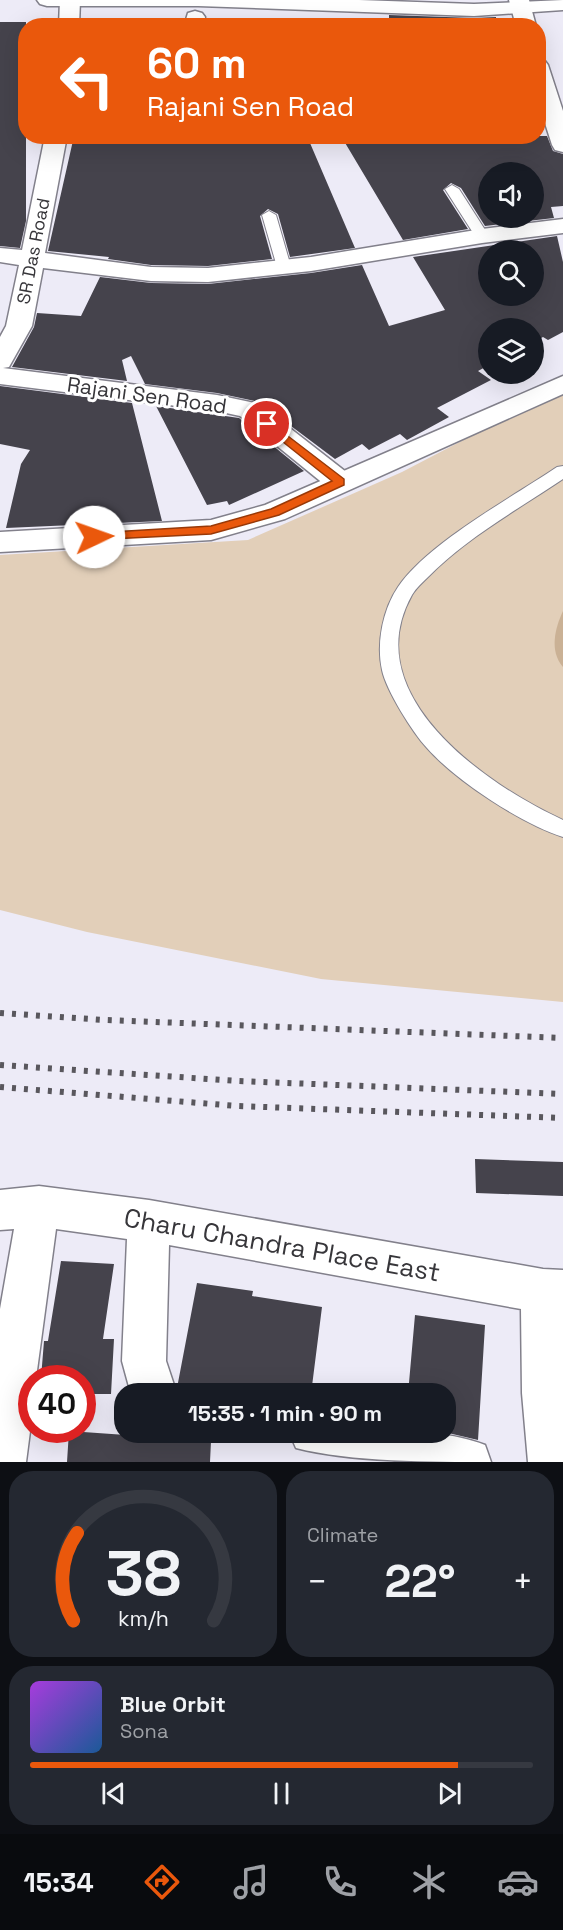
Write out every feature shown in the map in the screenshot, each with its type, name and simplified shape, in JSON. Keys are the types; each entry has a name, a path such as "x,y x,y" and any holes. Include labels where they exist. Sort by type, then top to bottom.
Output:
{"street":[{"path":"47,0 198,0 376,4 522,11 563,3"},
{"path":"69,18 70,0"},
{"path":"546,95 563,145"},
{"name":"SR Das Road","path":"0,362 19,326 54,144"},
{"path":"0,255 151,274 208,275 284,267 482,236 563,226"},
{"name":"Rajani Sen Road","path":"0,376 217,403 249,410 340,482"},
{"path":"0,542 211,530 275,512 563,384"},
{"path":"3,1462 10,1315 20,1208"},
{"name":"Charu Chandra Place East","path":"20,1208 149,1221 553,1292"},
{"path":"149,1221 144,1361 151,1383"},
{"path":"551,1462 545,1393 553,1292"},
{"path":"369,1443 468,1462"}],"lane":[{"path":"452,189 482,236"},
{"path":"269,214 284,267"},
{"path":"563,471 442,552 405,590 390,626 391,670 408,706 434,743 483,785 532,815 563,829"}],"shaded area":[{"path":"563,388 563,1002 321,979 87,932 0,910 0,555 248,540 402,472"},
{"path":"563,611 563,667 556,654 555,639"}],"building":[{"path":"389,15 474,18 389,18"},
{"path":"0,22 18,22 18,144 26,144 26,221 20,248 0,246"},
{"path":"547,136 553,151 563,154 563,206 551,207 554,218 544,219 544,162 478,162 478,215 461,188 451,183 443,190 468,229 403,240 346,144 546,144"},
{"path":"72,144 310,144 355,248 290,257 278,214 268,209 260,216 272,259 208,266 151,265 108,259 109,257 48,251"},
{"path":"557,236 563,262 563,332 548,340 544,338 544,318 478,318 478,384 483,384 437,408 449,417 407,440 400,434 369,450 362,444 335,459 259,402 217,393 145,384 131,356 122,360 127,381 12,367 34,327 37,313 81,316 100,277 151,283 208,284 362,265 389,326 445,310 413,257 478,248 478,306 544,306 544,240 530,240"},
{"path":"0,386 132,403 162,521 6,528 21,464 30,450 0,444"},
{"path":"156,406 239,418 304,471 229,505 227,501 207,505"},
{"path":"475,1159 563,1162 563,1196 476,1193"},
{"path":"61,1261 114,1264 103,1339 114,1339 111,1394 96,1394 96,1365 42,1365 44,1341 48,1341"},
{"path":"197,1283 253,1291 252,1296 322,1307 312,1383 178,1383"},
{"path":"415,1315 485,1325 478,1440 456,1435 456,1383 409,1383"},
{"path":"96,1433 114,1434 114,1443 211,1443 210,1462 67,1462 68,1443 96,1443"}],"railway":[{"path":"0,1013 105,1020 563,1038"},
{"path":"0,1065 238,1081 563,1094"},
{"path":"0,1087 237,1106 563,1118"}],"route":[{"path":"94,537 211,530 275,512 340,482 267,424"}]}
